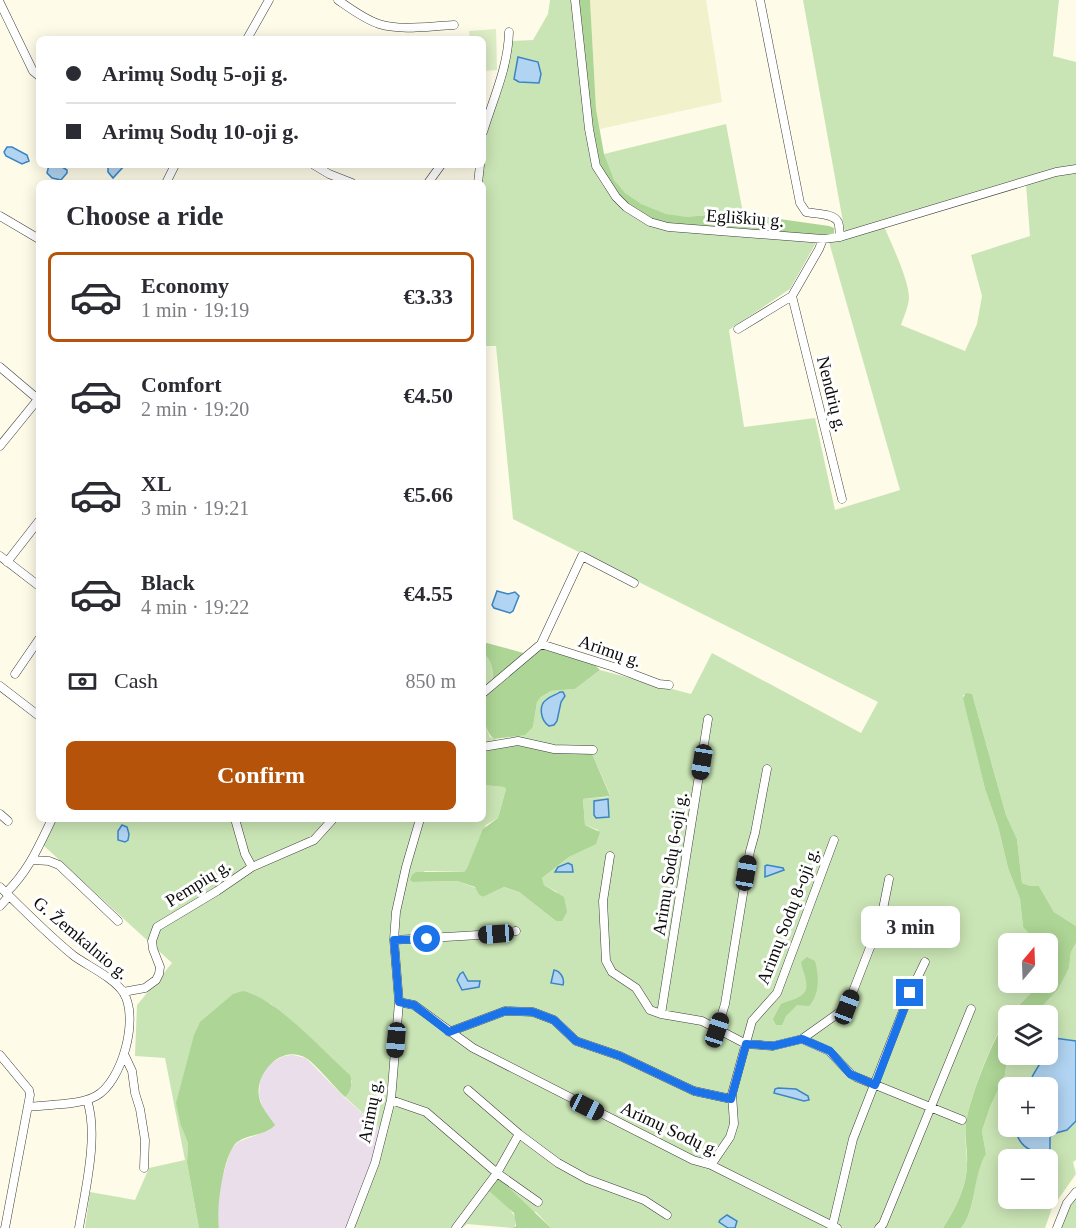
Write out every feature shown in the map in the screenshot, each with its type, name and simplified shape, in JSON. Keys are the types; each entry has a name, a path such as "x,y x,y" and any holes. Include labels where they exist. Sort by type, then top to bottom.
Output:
{"street":[{"path":"249,36 269,0"},
{"path":"338,0 380,25 396,27 454,25"},
{"name":"Egliškių g.","path":"575,0 589,129 596,166 615,197 650,222 668,227 823,239 840,237 1056,172 1076,169"},
{"path":"760,0 800,203 806,212 831,216 837,220 840,237"},
{"path":"0,3 36,74"},
{"path":"486,125 496,100 505,64 509,32"},
{"path":"319,168 344,180"},
{"path":"0,216 36,237"},
{"path":"738,329 792,296 823,239"},
{"name":"Nendrių g.","path":"792,296 843,499"},
{"path":"0,368 36,397"},
{"path":"0,446 36,403"},
{"path":"8,562 36,525"},
{"path":"0,556 36,584"},
{"path":"486,690 541,644 582,556 634,582"},
{"path":"15,674 36,643"},
{"name":"Arimų g.","path":"541,644 659,684 669,685"},
{"path":"0,686 36,714"},
{"name":"Arimų Sodų 6-oji g.","path":"661,1014 708,719"},
{"path":"486,746 518,741 554,749 593,750"},
{"path":"717,1030 724,1004 750,851 767,769"},
{"path":"0,814 8,821"},
{"path":"0,906 5,892 33,860 51,822"},
{"path":"236,822 245,854 252,867"},
{"name":"Pempių g.","path":"123,992 145,988 156,980 160,967 152,941 157,927 252,867 314,840 330,822"},
{"name":"Arimų g.","path":"350,1228 375,1163 391,1100 399,1002 394,940 398,901 419,822"},
{"name":"Arimų Sodų 8-oji g.","path":"711,1165 730,1137 734,1124 731,1099 752,1021 777,993 834,840"},
{"path":"610,856 603,901 603,932 607,966 612,972 632,984 650,1010 699,1020 746,1044 773,1046 802,1039 847,1007 881,919 889,879"},
{"path":"33,860 49,861 59,865 118,921"},
{"name":"G. Žemkalnio g.","path":"5,892 74,956 123,992 130,1025 124,1054 106,1088 87,1100"},
{"path":"394,940 516,931"},
{"path":"833,1227 853,1139 910,993 925,962"},
{"name":"Arimų Sodų g.","path":"399,1002 414,1005 473,1048 628,1128 693,1160 711,1165 833,1227"},
{"path":"879,1228 883,1224 971,1009"},
{"path":"449,1032 505,1011 533,1012 554,1020 576,1041 620,1056 694,1091 731,1099"},
{"path":"802,1039 830,1051 850,1074 962,1120"},
{"path":"124,1054 132,1071 140,1109 144,1140 144,1168"},
{"path":"0,1055 29,1090 30,1095 5,1228"},
{"path":"468,1090 519,1134 571,1171 644,1200 667,1215"},
{"path":"28,1107 87,1100 91,1112 92,1134 79,1228"},
{"path":"391,1100 426,1112 497,1173 538,1202"},
{"path":"456,1228 497,1173 519,1134"},
{"path":"1057,1228 1067,1203 1076,1192"}],"shaded area":[{"path":"293,1055 306,1058 344,1097 386,1134 353,1228 219,1228 217,1218 221,1182 231,1149 238,1142 270,1130 259,1096 264,1071 271,1063 284,1056"}],"green space":[{"path":"550,0 572,0 574,35 592,165 601,183 623,207 817,241 790,289 729,330 744,427 815,418 835,510 900,490 829,242 843,240 884,226 908,290 907,309 901,325 965,351 977,324 982,296 971,255 1030,236 1026,184 1076,172 1076,926 1054,912 1039,886 1022,883 1017,839 1006,815 973,697 963,695 985,789 998,826 1008,868 1020,899 1023,927 1028,933 998,933 998,993 1032,993 1019,1005 998,1005 998,1033 972,1097 966,1122 967,1164 963,1189 943,1228 551,1228 536,1212 509,1208 516,1218 515,1226 512,1228 467,1224 462,1228 353,1228 386,1134 345,1097 352,1081 270,1003 181,1126 188,1143 187,1163 199,1228 85,1228 90,1192 135,1200 149,1168 185,1160 165,1058 135,1056 137,1005 172,963 43,845 55,822 486,822 486,785 504,787 506,789 498,818 486,825 464,872 425,871 413,882 457,881 476,888 479,895 483,897 504,887 519,892 556,921 557,892 544,885 542,878 569,857 596,843 598,830 585,825 583,799 610,795 593,756 486,777 486,727 490,737 498,740 525,734 533,727 537,702 541,697 551,691 575,689 600,670 691,694 712,653 861,733 878,702 513,519 496,346 486,346 486,180 481,180 483,168 486,168 486,135 505,79 512,41 533,40 548,14"},
{"path":"578,0 590,0 596,109 604,154 614,180 625,193 641,204 666,214 687,217 724,211 829,226 834,228 834,235 680,226 654,220 633,209 619,196 600,171 595,147"},
{"path":"590,0 706,0 722,102 600,129 596,109"},
{"path":"803,0 1059,0 1053,56 1076,62 1076,166 1053,170 845,233"},
{"path":"496,29 497,70 486,71 486,36 470,36 469,31"},
{"path":"726,124 743,213 722,211 687,217 667,214 646,207 620,188 604,154"},
{"path":"486,643 531,655 538,649 545,650 593,663 600,670 575,689 551,691 541,697 537,702 533,727 525,735 494,739 486,726 486,694 493,686 489,660 486,656"},
{"path":"486,655 493,672 493,686 486,694"},
{"path":"966,693 972,694 1006,815 1017,839 1022,883 1039,886 1054,912 1076,926 1076,943 1071,952 1069,968 1058,989 1058,933 1028,933 1023,927 1020,899 1008,868 998,826 985,789 963,698"},
{"path":"519,743 589,753 593,756 610,796 583,799 585,825 600,832 596,844 569,857 542,878 544,885 564,897 567,912 562,921 556,921 519,892 504,887 483,897 479,895 475,887 457,881 413,882 410,880 416,872 464,872 483,829 498,818 506,789 486,785 486,751"},
{"path":"1076,943 1076,1041 1058,1039 1058,1005 1036,1005 1047,993 1058,993 1058,980 1069,968 1071,952"},
{"path":"807,957 815,961 818,978 813,1001 809,1006 797,1005 786,1016 782,1025 776,1025 773,1019 781,1004 799,997 807,987 801,962"},
{"path":"243,991 270,1004 299,1027 350,1075 351,1087 345,1097 310,1060 297,1055 288,1055 272,1063 261,1079 259,1097 263,1108 275,1125 267,1131 242,1139 232,1148 224,1170 219,1228 199,1228 187,1163 188,1143 181,1126 176,1103 194,1035 200,1022 233,994"},
{"path":"1031,993 1054,993 1043,1005 1019,1005"},
{"path":"998,1034 998,1065 1006,1065 1004,1077 998,1077 998,1090 982,1131 986,1154 966,1221 961,1228 943,1228 963,1189 967,1159 968,1112"},
{"path":"1006,1065 1039,1065 1032,1077 1004,1077"},
{"path":"998,1090 998,1137 1028,1137 1050,1149 998,1149 998,1209 1052,1209 1045,1228 961,1228 970,1212 978,1172 986,1154 982,1131"},
{"path":"1076,1121 1076,1160 1073,1162 1076,1174 1058,1200 1058,1149 1050,1149 1050,1137 1058,1137 1058,1132 1067,1130"},
{"path":"499,1178 551,1228 512,1228 516,1226 514,1213 489,1191"},
{"path":"1076,1195 1076,1228 1059,1228 1061,1220"}],"water":[{"path":"518,57 538,62 541,74 539,83 519,82 514,79"},
{"path":"7,147 12,147 27,155 29,161 22,164 6,156 4,152"},
{"path":"48,168 67,170 61,180 52,178 47,173"},
{"path":"108,168 122,168 113,178"},
{"path":"497,591 508,594 515,592 519,596 513,611 510,613 494,608 492,605"},
{"path":"563,692 565,696 561,702 557,721 554,725 549,726 542,717 542,706 548,699"},
{"path":"608,799 609,817 596,818 594,801"},
{"path":"122,825 127,827 129,834 125,842 118,840 118,831"},
{"path":"568,863 572,865 573,872 555,872 558,867"},
{"path":"765,866 784,870 765,877"},
{"path":"554,970 562,975 563,985 551,983"},
{"path":"463,972 468,981 480,981 479,987 462,990 457,980"},
{"path":"1058,1039 1076,1041 1076,1121 1067,1130 1058,1132 1058,1077 1032,1077 1039,1065 1058,1065"},
{"path":"778,1088 796,1089 808,1096 809,1100 804,1101 774,1093"},
{"path":"1050,1137 1050,1149 1029,1149 1018,1138"},
{"path":"727,1215 737,1221 735,1228 728,1228 719,1222"}],"route":[{"path":"427,939 394,940 399,1002 414,1005 449,1032 505,1011 533,1012 554,1020 576,1041 620,1056 694,1091 731,1099 746,1044 773,1046 802,1039 830,1051 850,1074 875,1085 910,993"}]}
